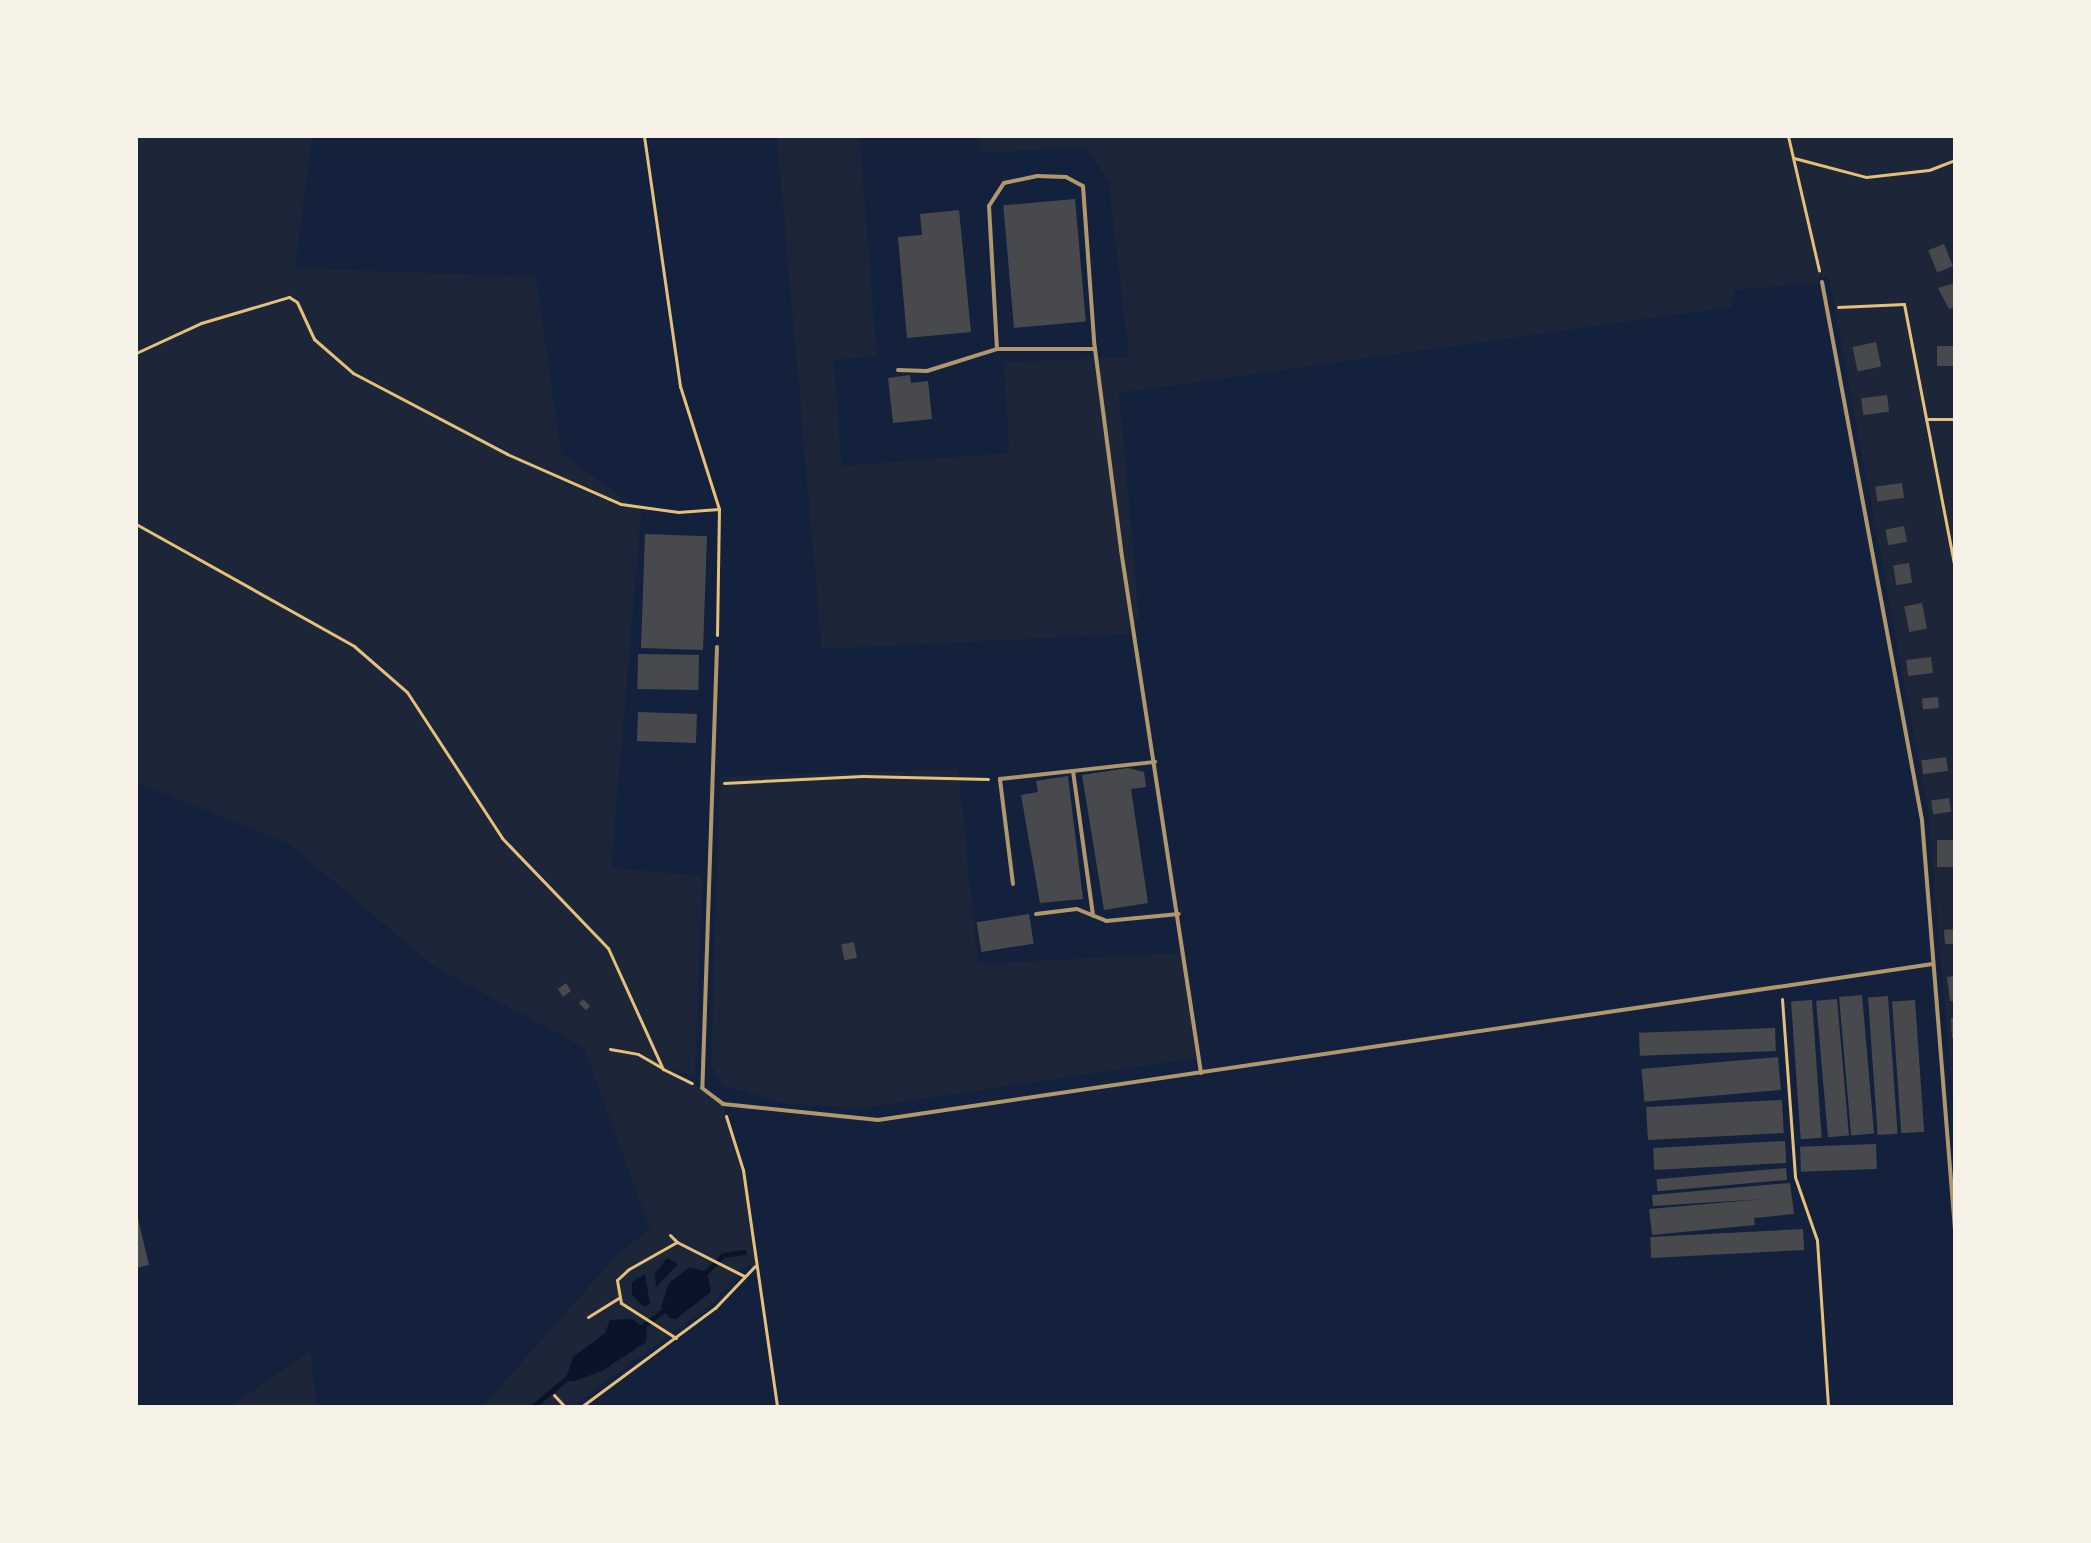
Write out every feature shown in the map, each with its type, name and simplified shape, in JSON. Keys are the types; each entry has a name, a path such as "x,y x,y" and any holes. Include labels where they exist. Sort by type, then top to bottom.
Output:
{"lane":[{"path":"997,349 989,206 1004,183 1037,176 1066,177 1083,186 1095,349 1201,1073"},
{"path":"1822,282 1922,820 1955,1229"},
{"path":"898,370 927,371 997,349 1095,349"},
{"path":"717,647 715,784 702,1088 723,1104 878,1120 1933,964"},
{"path":"1013,884 1000,779 1155,762"},
{"path":"1073,771 1093,916"},
{"path":"1036,914 1077,909 1106,921 1179,914"}],"path":[{"path":"644,136 680,386 719,509 717,647"},
{"path":"1788,136 1822,282"},
{"path":"1794,158 1866,177 1929,170 1955,160"},
{"path":"136,353 201,323 289,297 297,302 314,339 353,373 507,454 621,504 678,512 719,509"},
{"path":"1826,308 1904,304 1955,568"},
{"path":"1926,419 1955,419"},
{"path":"136,524 354,646 407,692 502,838 608,948 663,1069"},
{"path":"715,784 863,776 1000,779"},
{"path":"1781,986 1795,1177 1817,1240 1828,1407"},
{"path":"610,1049 638,1054 702,1088"},
{"path":"723,1104 743,1170 777,1407"},
{"path":"670,1235 677,1242 744,1276"},
{"path":"618,1298 617,1280 677,1242"},
{"path":"581,1407 676,1338 756,1265"},
{"path":"588,1317 618,1298"},
{"path":"618,1298 676,1338"},
{"path":"554,1395 565,1407"}],"shaded area":[{"path":"136,136 312,136 295,268 536,277 561,453 641,511 611,868 702,876 695,1076 670,1068 723,1104 743,1170 756,1265 745,1266 712,1304 571,1407 482,1407 618,1254 650,1229 584,1048 435,967 288,843 136,782"},
{"path":"777,136 859,136 877,356 833,360 842,466 1009,453 1004,362 1129,357 1109,182 1086,147 982,153 978,136 1955,136 1955,1119 1928,810 1829,276 1820,275 1817,283 1735,290 1731,307 1119,393 1139,618 1128,634 822,649"},
{"path":"958,769 978,964 1181,953 1196,1058 861,1108 783,1103 723,1085 711,1065 720,777"},
{"path":"667,1258 678,1264 656,1287 655,1274"},
{"path":"690,1267 707,1272 711,1292 676,1319 670,1318 661,1307 669,1283"},
{"path":"645,1274 650,1304 644,1307 632,1295 632,1282"},
{"path":"632,1319 647,1330 646,1342 602,1371 572,1382 566,1378 573,1357 605,1333 610,1320"},
{"path":"310,1351 317,1407 230,1407"}],"building":[{"path":"1075,199 1086,322 1014,328 1003,205"},
{"path":"959,210 971,332 907,338 898,237 922,235 920,214"},
{"path":"1944,244 1953,266 1937,273 1928,250"},
{"path":"1955,283 1955,307 1949,309 1938,288"},
{"path":"1876,342 1881,366 1858,371 1853,347"},
{"path":"1937,346 1955,346 1955,366 1937,366"},
{"path":"910,375 911,383 928,381 932,419 893,423 888,378"},
{"path":"1887,395 1889,412 1863,415 1861,398"},
{"path":"1902,483 1904,498 1877,502 1875,487"},
{"path":"1904,526 1907,542 1888,545 1885,530"},
{"path":"645,534 707,536 703,650 641,648"},
{"path":"1909,563 1912,583 1896,585 1893,566"},
{"path":"1922,603 1927,629 1909,632 1904,606"},
{"path":"638,654 699,655 698,690 637,689"},
{"path":"1931,657 1933,673 1908,676 1906,660"},
{"path":"1938,697 1939,708 1923,709 1922,698"},
{"path":"638,712 697,714 696,743 637,741"},
{"path":"1946,757 1948,771 1923,774 1921,760"},
{"path":"1128,768 1144,772 1146,787 1131,789 1148,903 1104,910 1082,775"},
{"path":"1068,776 1083,899 1040,903 1021,795 1038,792 1036,781"},
{"path":"1949,798 1951,812 1933,814 1931,801"},
{"path":"1937,840 1955,840 1955,867 1937,867"},
{"path":"1029,914 1034,944 981,952 977,922"},
{"path":"1955,929 1955,944 1945,944 1944,930"},
{"path":"854,942 857,958 844,960 841,944"},
{"path":"1955,976 1955,1001 1950,1001 1947,977"},
{"path":"566,983 571,991 563,997 558,989"},
{"path":"1862,995 1874,1133 1851,1135 1839,997"},
{"path":"1888,996 1898,1134 1878,1135 1868,997"},
{"path":"583,999 590,1006 586,1010 579,1003"},
{"path":"1837,999 1849,1135 1828,1137 1816,1001"},
{"path":"1812,1000 1822,1138 1801,1139 1791,1001"},
{"path":"1915,1000 1924,1132 1901,1133 1892,1002"},
{"path":"1951,1018 1955,1018 1955,1038 1952,1038"},
{"path":"1775,1028 1776,1051 1640,1056 1639,1033"},
{"path":"1778,1057 1781,1090 1644,1102 1642,1069"},
{"path":"1782,1100 1784,1133 1648,1140 1646,1107"},
{"path":"1785,1141 1786,1163 1654,1170 1653,1148"},
{"path":"1876,1144 1877,1169 1801,1172 1800,1147"},
{"path":"1786,1168 1787,1180 1658,1191 1656,1179"},
{"path":"1790,1183 1794,1214 1754,1218 1755,1225 1652,1235 1649,1209 1765,1199 1653,1206 1652,1195"},
{"path":"136,1210 149,1265 136,1268"},
{"path":"1803,1229 1804,1250 1651,1258 1650,1237"}],"waterway":[{"path":"703,1275 723,1255 744,1252"},
{"path":"639,1329 666,1309"},
{"path":"532,1407 571,1375"}]}
